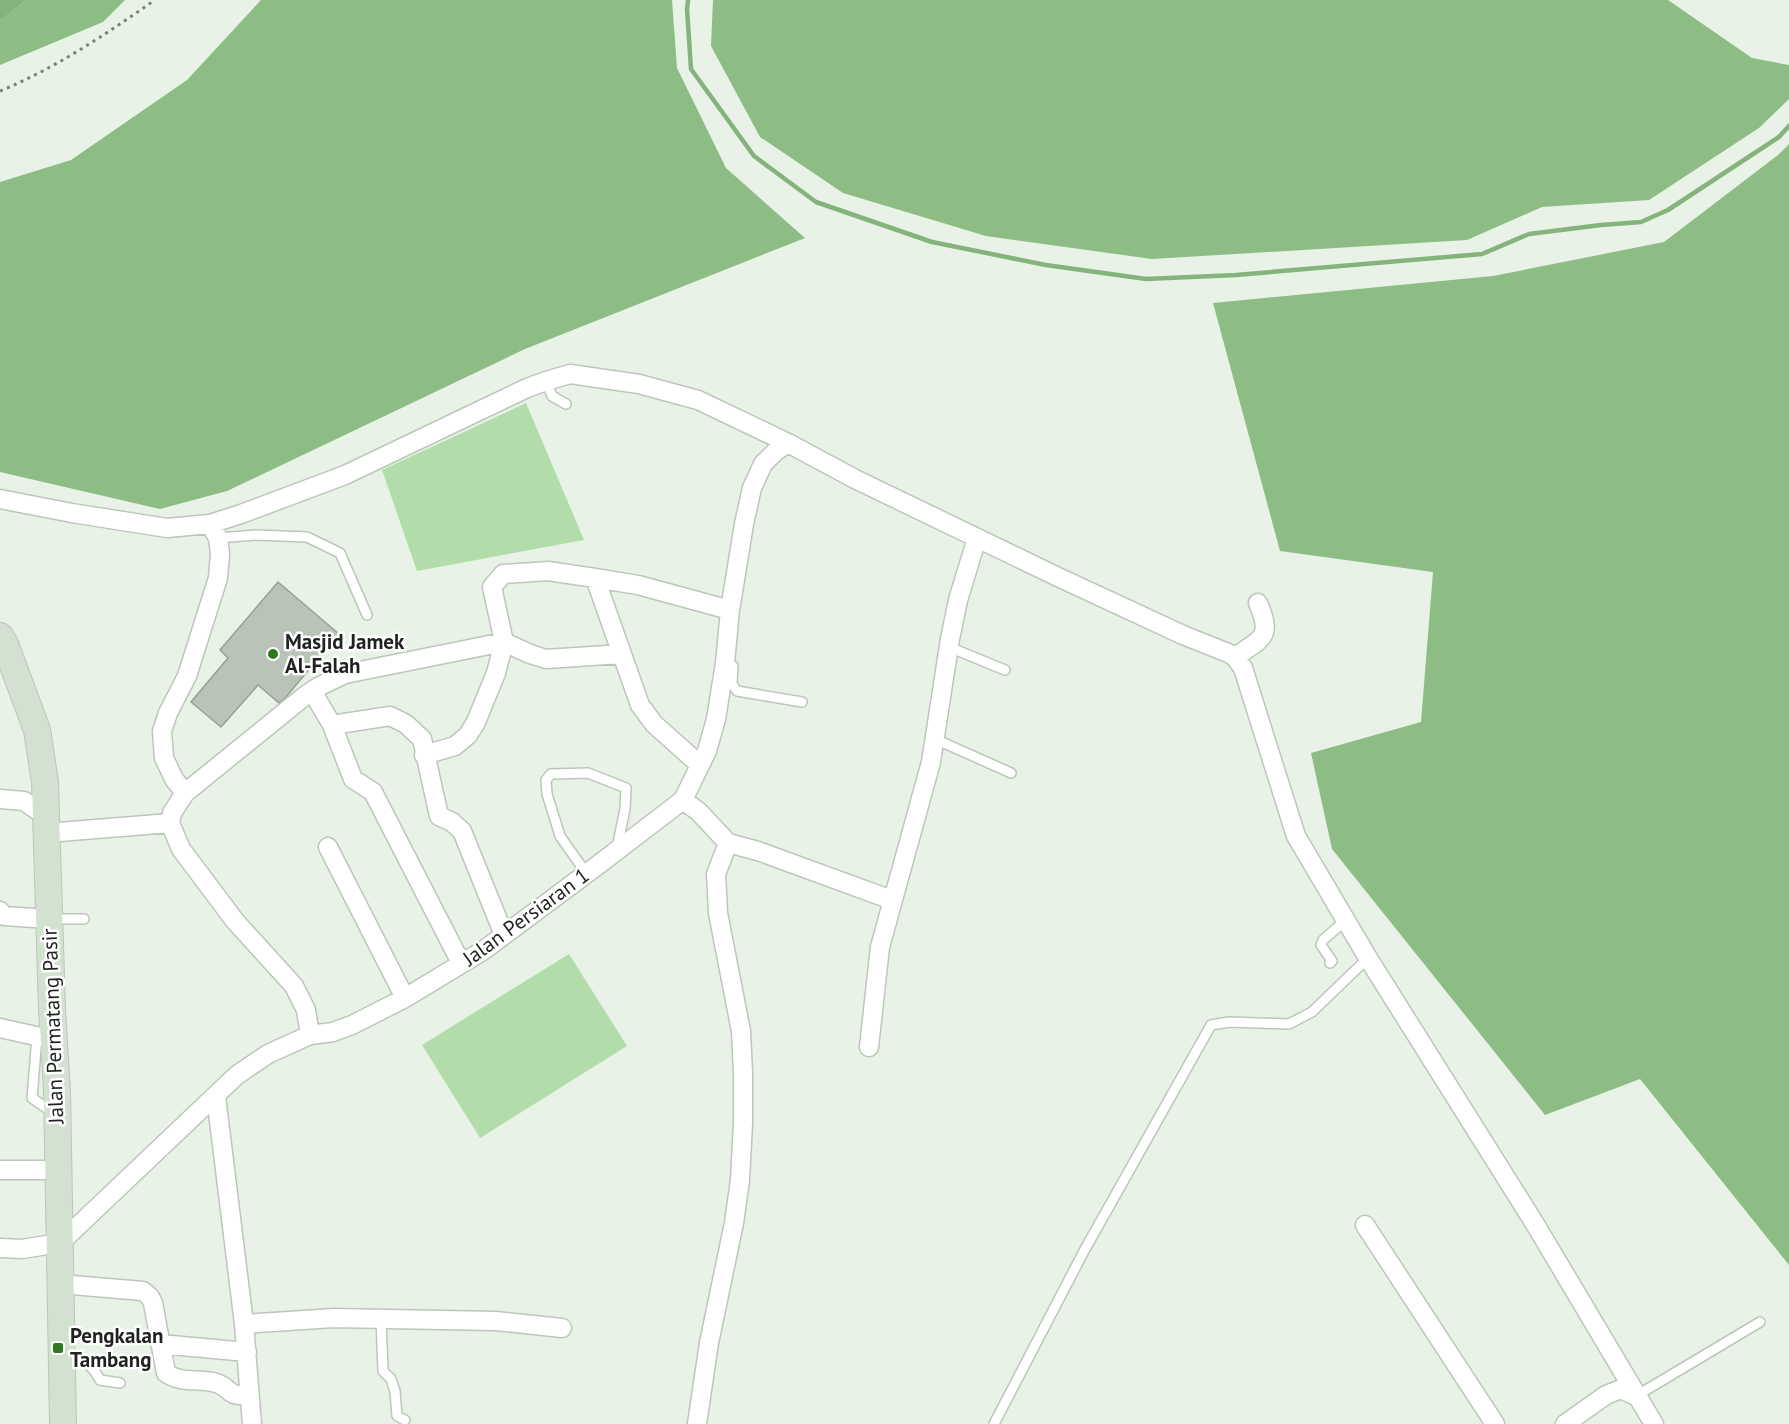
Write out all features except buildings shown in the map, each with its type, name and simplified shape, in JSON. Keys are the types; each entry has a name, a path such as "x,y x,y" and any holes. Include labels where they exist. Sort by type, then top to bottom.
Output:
{"main road":[{"name":"Jalan Permatang Pasir","path":"0,636 37,730 45,782 49,919 45,1038 57,1115 63,1424"}],"street":[{"path":"0,499 167,528 214,531 241,514 345,475 546,381 570,374 639,384 698,400 1058,577 1235,657 1243,668 1296,836 1368,958 1535,1224 1654,1424"},
{"name":"Jalan Persiaran 1","path":"60,1243 237,1075 268,1054 310,1035 333,1032 352,1025 405,998 504,935 683,800 707,751 729,664 730,610 752,489 763,464 788,443"},
{"path":"185,793 174,779 164,758 162,731 168,713 187,676 218,578 220,554 214,531"},
{"path":"869,1047 880,947 930,762 948,647 958,600 977,538"},
{"path":"424,755 455,746 468,735 476,722 496,673 504,642 492,587 502,574 549,571 595,578 638,585 730,610"},
{"path":"595,578 640,705 654,724 700,765"},
{"path":"1235,657 1256,642 1266,628 1258,603"},
{"path":"310,1035 306,1010 294,986 228,912 181,849 170,823 172,813 185,793 312,691 345,674 504,642 546,659 622,654"},
{"path":"312,691 332,725 353,779 373,792 461,963"},
{"path":"332,725 390,716 406,724 422,739 439,816 452,822 462,831 504,935"},
{"path":"0,799 24,801 46,824 170,823"},
{"path":"683,800 699,812 728,843 758,851 892,900"},
{"path":"697,1424 709,1343 734,1223 743,1134 741,1031 718,913 717,894 716,874 728,843"},
{"path":"327,847 405,998"},
{"path":"0,911 4,916 49,919"},
{"path":"0,1028 45,1038"},
{"path":"216,1096 244,1324 252,1424"},
{"path":"0,1170 58,1170"},
{"path":"1365,1226 1495,1424"},
{"path":"0,1248 22,1249 60,1243"},
{"path":"60,1284 142,1291 150,1297 153,1303 166,1372 174,1378 218,1383 235,1396 244,1395 249,1388"},
{"path":"244,1324 334,1318 496,1321 562,1328"},
{"path":"160,1344 247,1352"},
{"path":"1565,1424 1606,1395 1621,1389 1636,1396"}],"lane":[{"path":"546,381 552,396 566,404"},
{"path":"214,531 307,537 340,553 367,615"},
{"path":"948,647 1005,670"},
{"path":"729,664 732,684 737,691 802,702"},
{"path":"935,739 1011,773"},
{"path":"586,873 561,836 547,794 546,780 551,774 588,773 626,788 625,809 617,851"},
{"path":"49,919 84,919"},
{"path":"1330,963 1332,961 1321,945 1323,940 1346,920"},
{"path":"994,1424 1084,1251 1211,1025 1229,1022 1289,1024 1312,1012 1368,958"},
{"path":"381,1319 383,1371 391,1379 395,1390 397,1416 405,1420"},
{"path":"1636,1396 1760,1322"},
{"path":"62,1354 86,1361 94,1368 100,1380 120,1383"}],"path":[{"path":"0,91 49,68 102,37 155,0"}],"shaded area":[{"path":"0,0 26,0 0,21"},
{"path":"26,0 125,0 103,22 0,65 0,21"},
{"path":"261,0 672,0 677,68 726,168 805,238 525,349 227,491 160,509 0,472 0,182 71,160 187,80"},
{"path":"713,0 1668,0 1752,58 1789,65 1789,99 1759,128 1649,200 1542,207 1467,240 1152,259 986,236 843,193 760,137 711,46"},
{"path":"1789,144 1789,1265 1640,1079 1545,1115 1332,849 1311,753 1421,722 1433,572 1280,551 1213,303 1493,276 1664,242 1778,155"},
{"path":"526,403 584,540 417,571 382,470"},
{"path":"569,954 627,1046 480,1138 422,1045"}],"waterway":[{"path":"688,0 691,69 754,156 816,202 932,242 1046,265 1146,279 1236,275 1482,254 1529,234 1641,222 1668,210 1779,137 1789,126"}],"place":[{"name":"Masjid Jamek Al-Falah","path":"273,654"},
{"name":"Pengkalan Tambang","path":"58,1348"}]}
